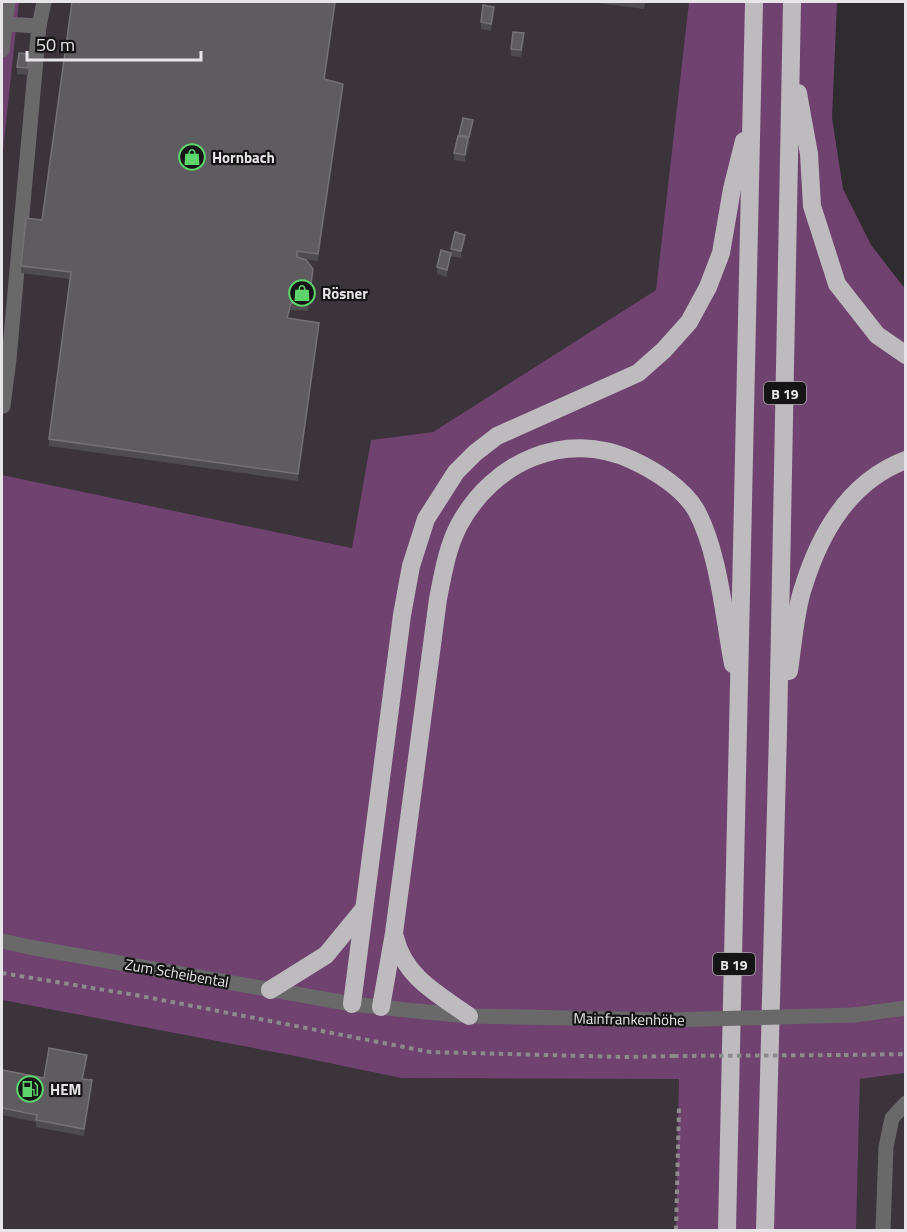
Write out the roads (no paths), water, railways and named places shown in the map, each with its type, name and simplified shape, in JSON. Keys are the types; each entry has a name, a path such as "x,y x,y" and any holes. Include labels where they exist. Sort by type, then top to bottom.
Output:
{"highway":[{"name":"B 19","path":"727,1230 754,2"},
{"name":"B 19","path":"765,1230 778,732 792,2"},
{"path":"791,54 809,154 812,206 837,284 877,335 906,355"},
{"path":"352,1004 402,615 411,566 426,519 456,472 482,447 497,436 538,416 638,373 664,350 688,322 708,287 721,253 732,189 752,110"},
{"path":"381,1007 394,933 438,599 447,554 459,525 481,493 508,469 542,452 580,448 615,452 652,469 676,488 695,509 712,551 740,698"},
{"path":"778,732 803,586 822,539 844,504 858,488 891,466 906,460"},
{"path":"270,990 326,955 363,910"},
{"path":"394,933 397,949 417,980 469,1016"}],"street":[{"path":"2,50 8,2"},
{"path":"2,405 9,359 39,26 44,2"},
{"path":"5,24 39,26"},
{"name":"Zum Scheibental","path":"2,940 29,947 352,1004"},
{"name":"Mainfrankenhöhe","path":"352,1004 469,1016 667,1020 854,1015 906,1008"},
{"path":"883,1230 886,1147 892,1118 906,1103"}],"place":[{"name":"Hornbach","path":"192,157"},
{"name":"Rösner","path":"302,293"},
{"name":"HEM","path":"30,1089"}]}
